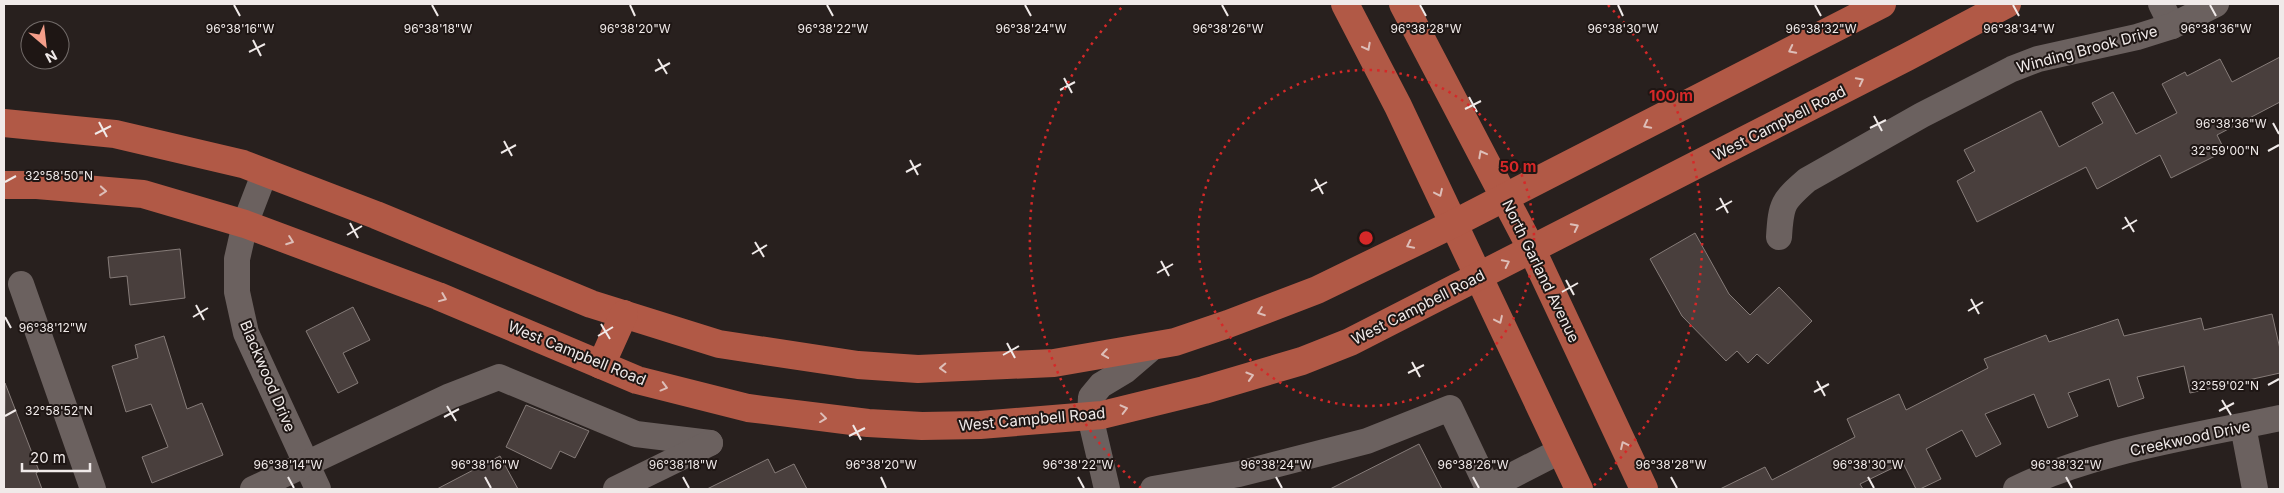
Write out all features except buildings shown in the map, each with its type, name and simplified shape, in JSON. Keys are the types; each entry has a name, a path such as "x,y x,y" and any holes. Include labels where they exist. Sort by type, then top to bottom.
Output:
{"main road":[{"path":"1345,4 1398,106 1579,489"},
{"name":"North Garland Avenue","path":"1403,4 1532,250 1644,489"},
{"path":"4,123 115,134 244,164 385,219 591,304 719,344 858,365 910,369 978,368 1054,363 1175,342 1309,293 1453,224 1882,4"},
{"name":"West Campbell Road","path":"4,185 37,185 143,194 245,224 438,296 637,380 748,408 868,423 922,426 1090,416 1204,390 1302,361 1350,342 1908,57 2007,4"},
{"path":"601,365 624,314"}],"street":[{"name":"Winding Brook Drive","path":"1779,236 1780,218 1786,199 1807,180 1980,84 2038,59 2137,37 2166,15 2216,4"},
{"name":"Blackwood Drive","path":"266,172 245,224 237,259 237,292 246,333 318,489"},
{"path":"21,284 93,489"},
{"path":"1107,489 1105,488 1090,416 1091,397 1101,385 1126,370 1154,346"},
{"path":"253,489 450,396 499,377 636,434 710,443 616,489"},
{"path":"1153,489 1239,474 1367,440 1450,408 1488,488 1560,451"},
{"name":"Creekwood Drive","path":"2016,489 2086,462 2157,444 2280,418"},
{"path":"2243,426 2255,489"}]}
